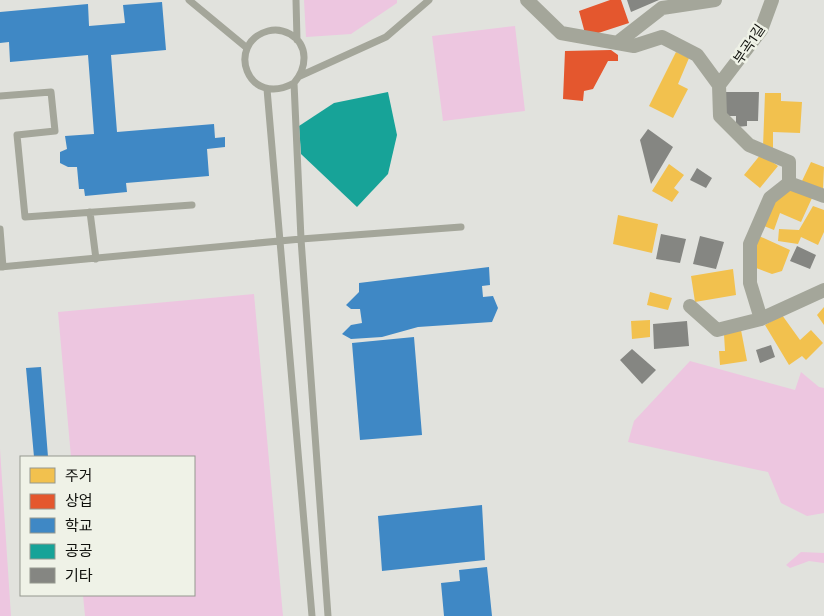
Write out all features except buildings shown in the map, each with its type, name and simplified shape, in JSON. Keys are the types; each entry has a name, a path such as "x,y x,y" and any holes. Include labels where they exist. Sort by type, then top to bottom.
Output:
{"street":[{"path":"528,0 561,32 634,46 662,38 697,55 719,85 720,116 749,145 789,162 789,183"},
{"path":"617,43 662,8 714,0"},
{"name":"부곡1길","path":"719,85 762,30 772,0"},
{"path":"789,183 824,196"},
{"path":"761,319 750,283 750,244 770,198 789,183"},
{"path":"690,306 717,330 761,319 824,290"}],"lane":[{"path":"189,0 247,48"},
{"path":"296,0 297,40"},
{"path":"300,76 386,37 429,0"},
{"path":"280,30 290,34 297,40 305,57 304,67 294,83 286,88 267,89 257,84 250,77 246,68 245,58 247,48 253,39 261,33 280,30"},
{"path":"294,83 301,240 328,616"},
{"path":"267,89 312,616"},
{"path":"0,96 51,92 55,131 17,135 24,217 192,205"},
{"path":"90,212 96,258"},
{"path":"0,229 2,267 301,240 461,228"}],"shaded area":[{"path":"304,0 397,0 397,3 351,34 306,37"},
{"path":"515,26 525,111 443,121 432,36"},
{"path":"254,294 283,616 85,616 83,596 195,596 195,456 71,456 58,312"},
{"path":"690,361 795,390 801,372 819,387 824,388 824,513 807,516 781,503 768,472 628,442 634,421"},
{"path":"0,449 11,616 0,616"},
{"path":"801,552 824,553 824,563 809,561 790,568 786,565"}]}
